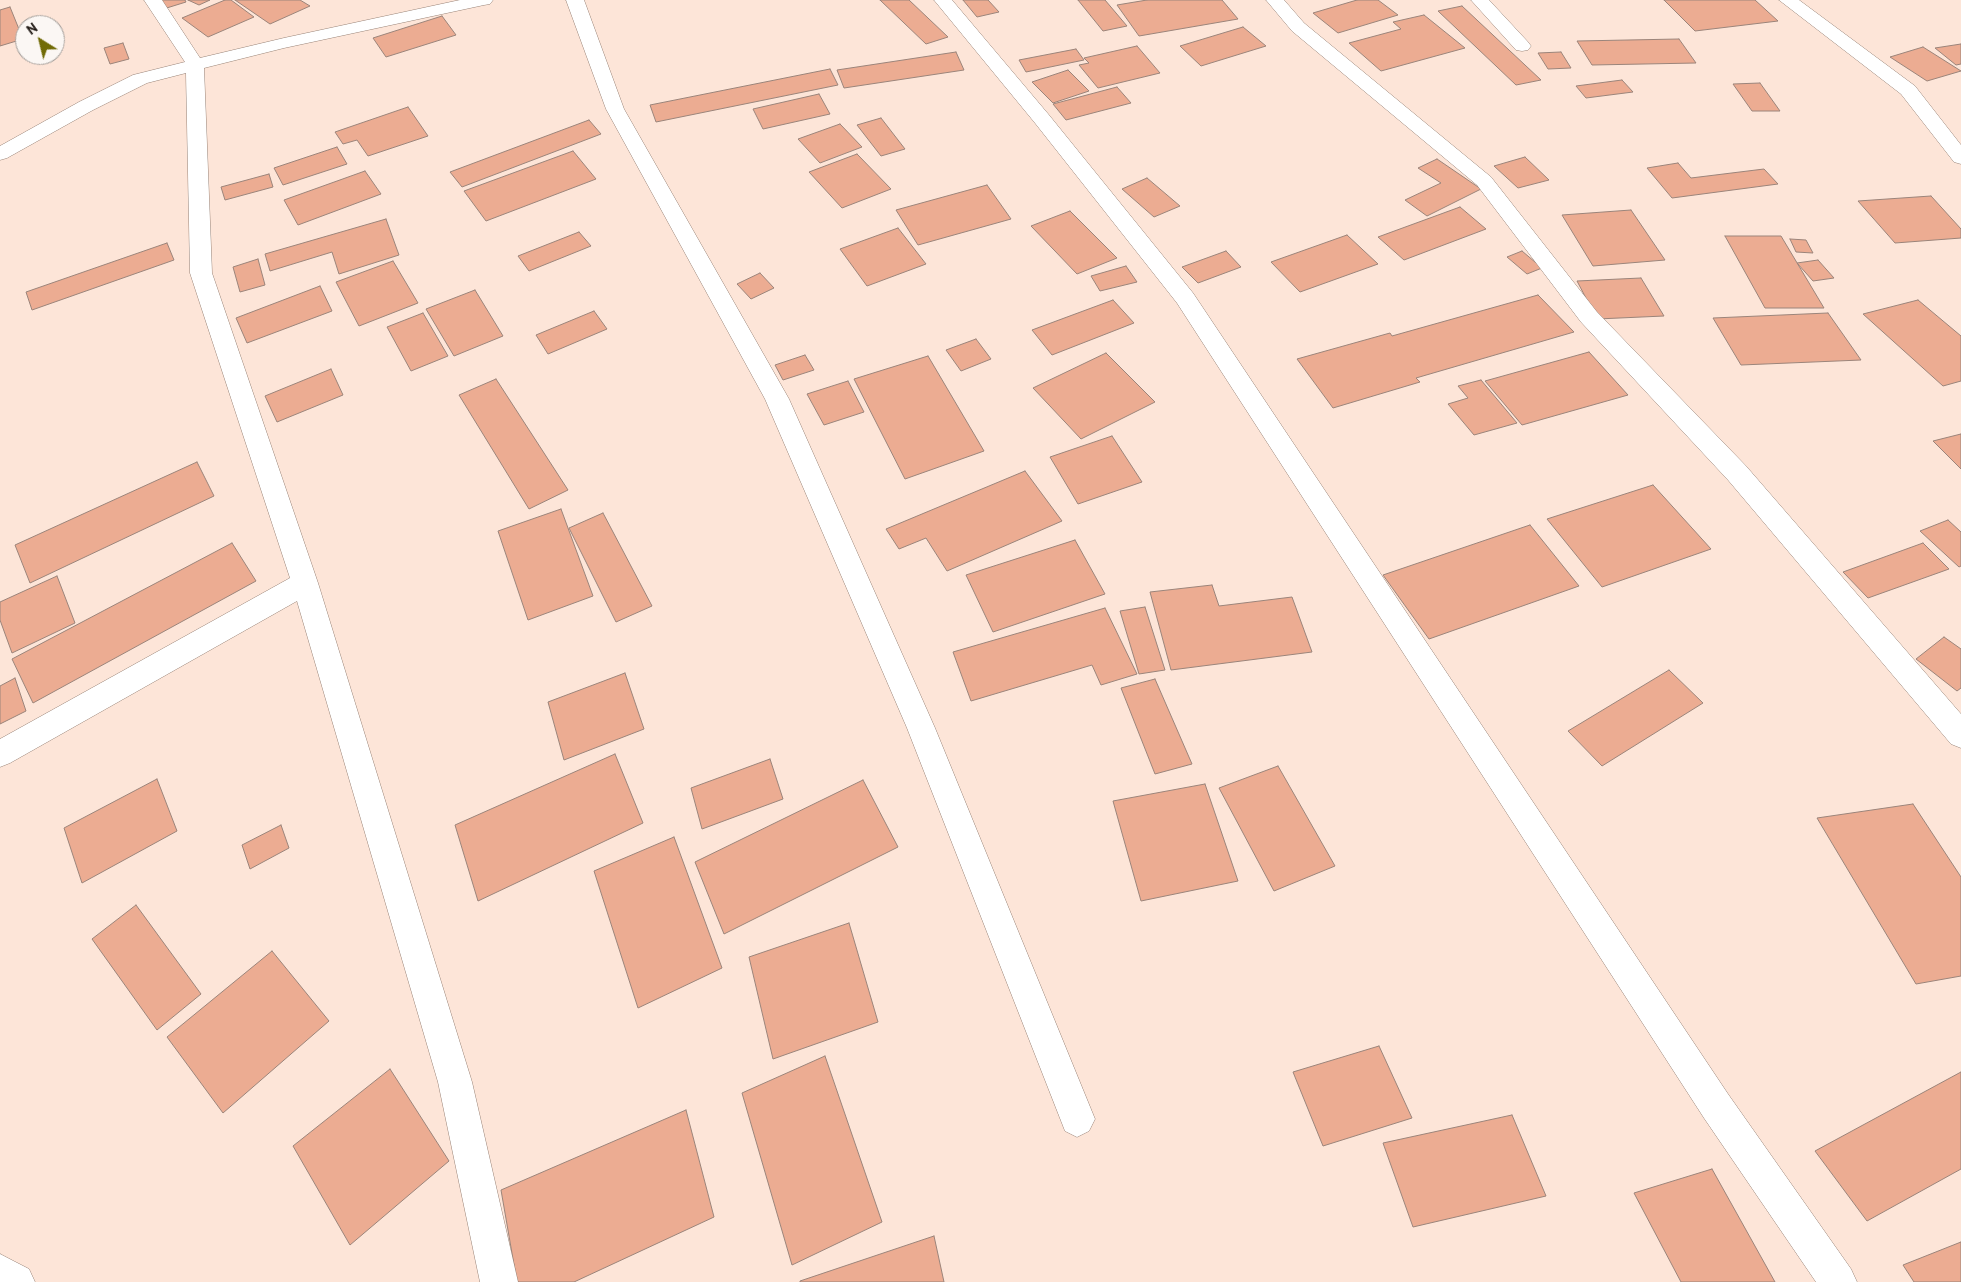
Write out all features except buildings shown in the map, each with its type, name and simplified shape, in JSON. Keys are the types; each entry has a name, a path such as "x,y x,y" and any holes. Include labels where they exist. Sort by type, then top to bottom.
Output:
{"street":[{"path":"153,0 195,64 201,273 305,583 455,1082 499,1282"},
{"path":"0,154 86,106 140,79 195,64 484,0"},
{"path":"575,0 615,109 777,399 921,728 1077,1119"},
{"path":"943,0 1042,119 1185,298 1711,1098 1838,1282"},
{"path":"1275,0 1298,27 1484,181 1589,317 1737,473 1961,735"},
{"path":"1480,0 1522,46"},
{"path":"1788,0 1908,90 1961,158"},
{"path":"0,754 25,738 305,583"},
{"path":"0,1272 16,1282"}]}
